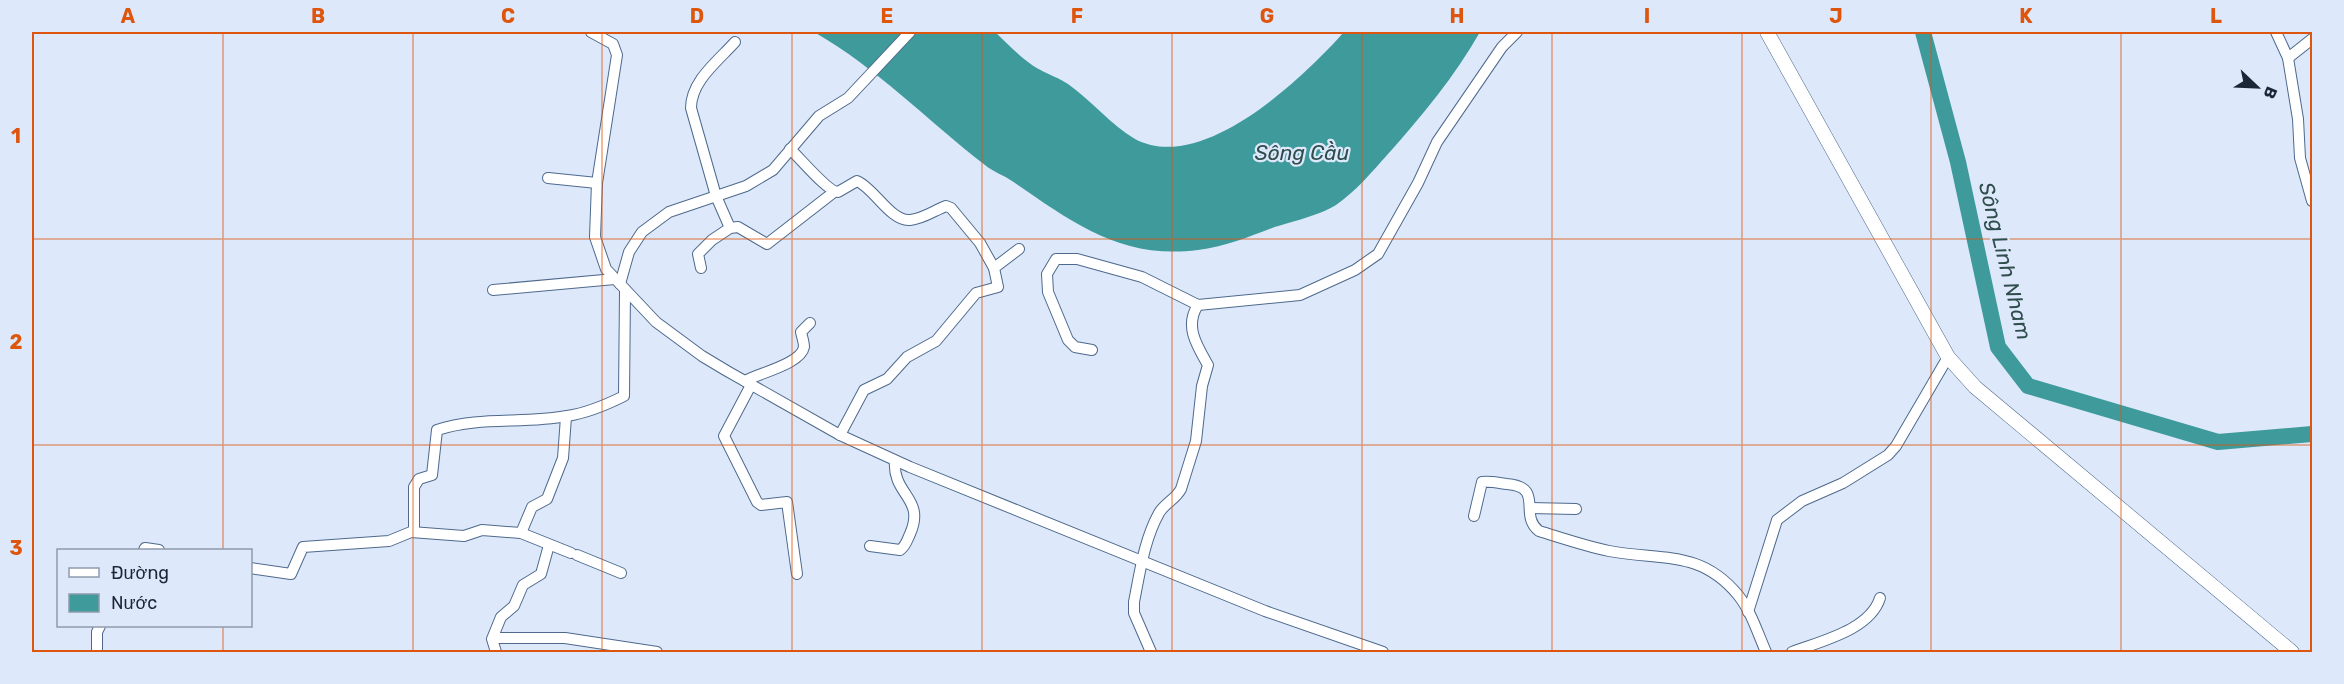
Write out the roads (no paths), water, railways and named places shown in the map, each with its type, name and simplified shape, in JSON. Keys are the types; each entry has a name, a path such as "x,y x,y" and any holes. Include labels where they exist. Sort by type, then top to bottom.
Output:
{"main road":[{"path":"1767,32 1948,357 1975,387 2292,652"}],"street":[{"path":"591,32 614,44 617,55 597,183 595,237 606,269 656,322 702,356 748,383 840,435 895,460 1326,634 1383,652"},
{"path":"414,532 414,487 419,479 432,475 437,430 476,422 567,417 599,408 624,396 620,284 629,252 642,232 669,212 759,179 772,170 823,112 843,102 910,32"},
{"path":"1092,350 1075,347 1068,340 1048,292 1047,274 1056,259 1077,259 1142,277 1198,305 1300,295 1369,262 1378,254 1454,115 1502,47 1517,32"},
{"path":"2277,32 2288,58 2298,118 2300,158 2313,201"},
{"path":"2288,58 2313,39"},
{"path":"730,228 716,196 691,108 691,96 735,42"},
{"path":"790,149 834,192"},
{"path":"548,178 597,183"},
{"path":"701,268 698,254 730,228 738,227 767,244 834,192 857,181 872,190 894,213 907,220 946,206 951,208 980,243 994,268 998,287 976,293 936,341 908,357 887,379 864,390 840,435"},
{"path":"994,268 1019,249"},
{"path":"493,290 620,284"},
{"path":"1151,652 1134,613 1134,602 1142,561 1158,514 1181,489 1196,441 1202,386 1208,366 1195,342 1192,324 1192,314 1198,305"},
{"path":"797,574 787,502 761,506 757,502 724,436 748,383 759,373 790,362 801,353 804,345 801,332 810,323"},
{"path":"1748,612 1777,520 1802,501 1843,483 1888,455 1896,446 1948,357"},
{"path":"521,533 532,507 547,499 563,458 567,417"},
{"path":"870,546 900,550 914,524 915,514 911,503 894,474 895,460"},
{"path":"1474,516 1481,486 1485,481 1522,486 1528,493 1534,527 1539,531 1610,551 1678,558 1700,564 1727,583 1739,596 1766,652"},
{"path":"1530,508 1576,509"},
{"path":"252,568 291,574 303,547 388,541 414,532 464,536 482,530 521,533 621,573"},
{"path":"496,652 493,638 501,617 514,606 523,585 541,574 549,544"},
{"path":"1792,652 1866,620 1876,610 1880,598"},
{"path":"97,652 97,632 100,627"},
{"path":"493,638 565,638 657,652"}],"water":[{"name":"Sông Cầu","path":"814,32 995,32 1019,55 1076,90 1126,133 1135,139 1162,147 1190,144 1220,133 1249,116 1278,96 1344,32 1480,32 1449,80 1413,125 1363,181 1336,205 1314,215 1227,244 1208,249 1170,252 1121,243 1099,235 1077,223 988,167 881,78"}],"waterway":[{"name":"Sông Linh Nham","path":"1923,32 1958,162 1998,347 2028,386 2218,442 2312,434"}]}
